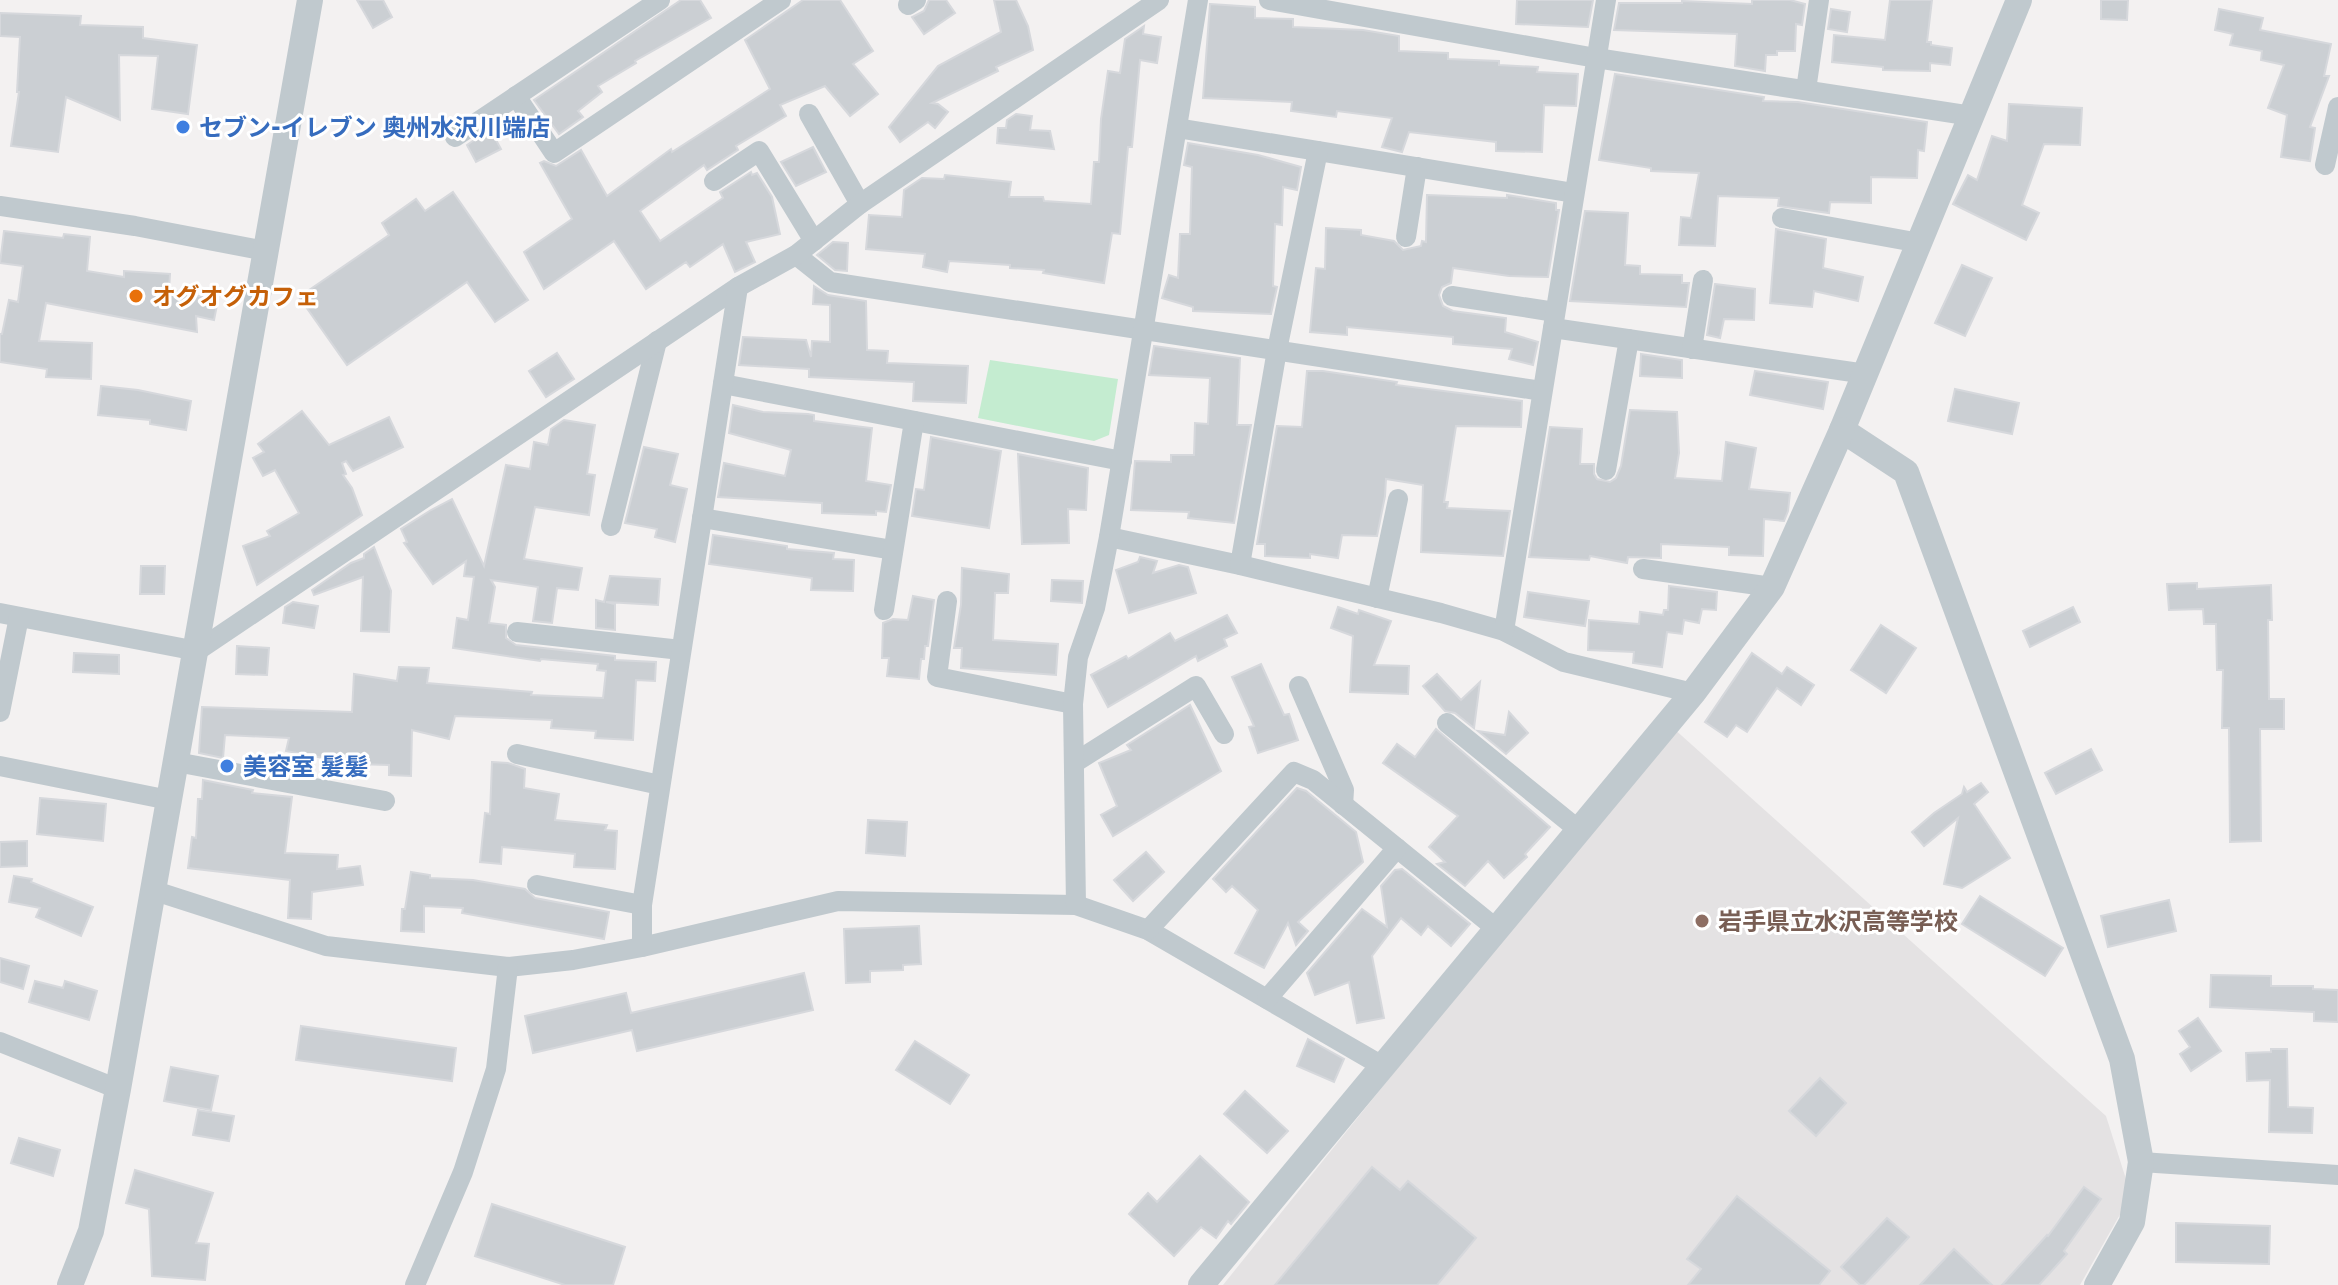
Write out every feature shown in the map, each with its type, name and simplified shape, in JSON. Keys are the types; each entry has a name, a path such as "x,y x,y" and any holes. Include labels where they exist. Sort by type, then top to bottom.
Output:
{"street":[{"path":"70,1285 91,1231 155,891 310,0"},
{"path":"455,137 660,0"},
{"path":"516,96 554,153 781,0"},
{"path":"0,712 10,615 197,651 738,287 796,255 860,204 1159,0"},
{"path":"1076,905 1073,704 1078,657 1095,608 1109,537 1198,0"},
{"path":"1269,0 1596,58 1972,116"},
{"path":"1504,631 1606,0"},
{"path":"1806,90 1819,0"},
{"path":"1201,1285 1693,693 1772,587 1866,374 2019,0"},
{"path":"2325,165 2338,107"},
{"path":"809,114 860,204"},
{"path":"1177,128 1574,193"},
{"path":"714,181 759,151 814,241"},
{"path":"1240,565 1277,350 1318,151"},
{"path":"1406,237 1417,167"},
{"path":"0,206 135,226 266,251"},
{"path":"1782,218 1920,243"},
{"path":"796,255 830,282 1542,391"},
{"path":"1692,349 1703,280"},
{"path":"642,947 642,905 738,287"},
{"path":"1452,296 1629,339 1866,374"},
{"path":"1606,470 1629,339"},
{"path":"611,526 657,341"},
{"path":"723,384 1122,461"},
{"path":"884,610 914,421"},
{"path":"1842,430 1906,472 2122,1059 2141,1162 2132,1222 2097,1285"},
{"path":"1377,598 1398,499"},
{"path":"702,518 893,550"},
{"path":"1109,537 1240,565 1504,631 1564,662 1693,693"},
{"path":"1643,569 1772,587"},
{"path":"947,601 937,677 1073,704"},
{"path":"517,632 681,650"},
{"path":"1074,763 1196,686 1224,734"},
{"path":"1299,686 1344,790 1343,805"},
{"path":"1447,723 1580,831"},
{"path":"517,754 660,785"},
{"path":"176,762 385,801"},
{"path":"0,766 169,800"},
{"path":"1148,930 1294,772 1313,780 1498,930"},
{"path":"1267,999 1397,848"},
{"path":"537,885 642,905"},
{"path":"155,891 326,946 508,967 573,960 642,947 838,901 1076,905 1148,930 1384,1067"},
{"path":"415,1285 463,1172 496,1069 508,967"},
{"path":"0,1042 118,1089"},
{"path":"2141,1162 2338,1175"}],"shaded area":[{"name":"岩手県立水沢高等学校","path":"1672,727 2106,1116 2131,1195 2080,1285 1223,1285"}],"green space":[{"path":"990,360 1118,379 1109,435 1094,441 978,418"}],"building":[{"path":"357,0 383,0 392,17 373,28"},
{"path":"681,0 700,0 711,18 598,86 602,92 578,111 583,117 559,134 534,100"},
{"path":"803,0 840,0 873,51 853,64 878,94 850,116 825,86 780,105 786,116 736,146 738,150 707,170 704,165 640,211 660,241 723,198 720,192 751,172 752,175 757,173 772,197 780,234 746,242 755,262 735,272 723,244 690,267 686,262 646,289 614,241 544,289 524,252 572,219 540,163 544,161 556,166 581,150 607,196 671,149 672,152 770,89 745,40"},
{"path":"929,0 946,0 955,13 924,34 912,17 924,11"},
{"path":"994,0 1016,0 1028,26 1033,50 932,103 948,112 935,128 928,122 900,142 889,127 938,66 1001,32"},
{"path":"1517,0 1593,0 1588,27 1516,24"},
{"path":"1752,0 1790,0 1805,4 1802,25 1796,24 1795,51 1777,51 1777,55 1766,55 1765,71 1735,66 1737,34 1614,30 1619,3 1682,1 1752,4"},
{"path":"1890,0 1932,0 1927,42 1952,48 1950,65 1930,63 1930,71 1883,70 1883,67 1832,62 1834,35 1885,40"},
{"path":"2101,0 2128,0 2127,20 2101,19"},
{"path":"1210,4 1255,7 1255,18 1293,19 1293,27 1363,30 1399,36 1399,51 1448,53 1448,59 1499,61 1499,65 1538,67 1537,72 1578,74 1576,106 1544,105 1542,152 1496,151 1496,142 1409,132 1402,152 1382,147 1392,118 1337,111 1336,117 1291,111 1292,102 1203,98"},
{"path":"1831,9 1850,12 1847,32 1828,29"},
{"path":"2219,9 2263,18 2260,30 2331,44 2324,76 2329,76 2310,127 2315,128 2310,161 2281,157 2287,115 2268,108 2284,65 2261,60 2262,51 2230,45 2233,34 2215,30"},
{"path":"0,13 81,16 80,25 143,27 143,38 197,45 188,114 152,109 158,56 119,55 120,120 66,97 58,152 11,146 19,92 20,37 0,36"},
{"path":"1144,26 1143,34 1161,37 1157,63 1140,60 1120,234 1112,233 1104,283 1043,273 1044,270 1010,268 1010,265 949,261 947,272 923,267 925,254 866,249 869,215 902,217 904,190 922,178 944,179 945,175 1011,182 1009,197 1043,197 1044,201 1091,204 1094,162 1099,162 1108,71 1120,73 1125,39"},
{"path":"1615,74 1764,97 1763,101 1798,102 1927,122 1924,151 1918,150 1917,178 1871,177 1871,203 1830,202 1829,213 1778,206 1779,198 1718,196 1715,246 1679,245 1681,217 1691,218 1699,173 1651,171 1651,168 1599,160"},
{"path":"2009,104 2082,108 2080,145 2044,144 2022,205 2039,213 2026,240 1953,204 1968,175 1977,180 1992,136 2007,141"},
{"path":"1016,114 1032,116 1030,130 1050,131 1054,149 997,143 998,128 1006,128 1007,120"},
{"path":"490,129 501,149 476,162 467,145"},
{"path":"1188,143 1258,155 1301,167 1297,190 1283,187 1282,225 1275,224 1273,286 1277,287 1271,314 1193,311 1193,307 1162,298 1169,275 1178,278 1180,234 1190,234 1192,167 1184,165"},
{"path":"813,147 826,172 796,186 781,162"},
{"path":"453,192 528,300 495,322 467,282 347,365 299,297 389,235 382,223 416,199 425,211"},
{"path":"1427,195 1507,198 1507,195 1556,203 1556,210 1559,210 1548,277 1509,276 1453,268 1451,283 1442,287 1439,295 1443,306 1453,311 1506,318 1505,332 1538,342 1533,365 1509,359 1512,349 1453,344 1453,337 1347,327 1347,335 1310,332 1316,268 1325,269 1326,228 1361,230 1361,235 1394,241 1403,250 1421,246 1422,241 1426,242"},
{"path":"1585,211 1628,213 1625,265 1640,266 1640,274 1682,275 1682,283 1689,283 1686,307 1570,301"},
{"path":"1776,229 1826,239 1823,268 1863,277 1858,301 1814,291 1812,307 1770,303"},
{"path":"4,231 63,238 64,234 90,237 87,271 124,277 124,271 170,274 169,290 218,300 214,320 196,316 197,332 46,303 39,341 92,343 91,379 46,377 47,369 0,362 0,334 9,300 18,302 23,266 0,263"},
{"path":"833,242 848,243 847,271 835,270 817,255"},
{"path":"1962,265 1992,278 1965,336 1935,323"},
{"path":"1715,284 1755,289 1754,320 1724,319 1720,338 1707,335"},
{"path":"814,286 828,295 866,301 867,350 888,351 887,363 968,366 966,403 913,401 914,382 809,377 809,369 739,365 743,337 806,340 811,357 812,341 830,342 830,305 813,304"},
{"path":"1154,346 1240,358 1237,425 1251,425 1234,523 1188,518 1189,512 1131,510 1135,461 1171,462 1171,455 1194,455 1195,423 1208,424 1210,378 1149,375"},
{"path":"557,353 574,379 546,397 529,371"},
{"path":"1641,354 1682,360 1682,378 1640,376"},
{"path":"1307,371 1522,401 1521,427 1456,426 1444,502 1448,502 1447,508 1510,511 1503,556 1421,552 1423,485 1386,479 1377,536 1342,535 1338,558 1310,554 1310,558 1265,556 1265,544 1257,544 1277,426 1302,427"},
{"path":"1755,371 1828,382 1823,409 1750,395"},
{"path":"101,386 191,401 186,430 150,424 150,420 98,415"},
{"path":"1955,389 2019,403 2012,434 1948,421"},
{"path":"733,405 763,412 808,414 814,415 814,421 872,428 866,481 891,485 886,512 876,511 876,515 822,513 822,503 718,497 724,463 785,476 791,450 729,433"},
{"path":"1630,410 1677,412 1679,453 1675,478 1722,481 1726,442 1756,448 1749,489 1790,493 1784,521 1764,519 1763,556 1729,555 1729,547 1661,544 1661,558 1628,557 1627,563 1590,556 1589,560 1529,557 1550,427 1582,429 1580,464 1594,464 1597,479 1610,482 1616,478 1621,466"},
{"path":"302,411 329,445 389,417 403,447 353,471 346,461 342,463 346,474 343,475 352,488 362,515 257,585 243,546 270,536 267,531 299,513 275,470 263,476 253,458 264,452 258,444"},
{"path":"564,420 595,425 587,474 595,475 589,515 535,507 524,559 582,568 578,590 557,588 552,623 533,621 538,587 491,580 495,587 489,623 506,625 506,638 516,645 615,656 615,660 656,662 655,681 636,680 633,740 595,738 596,731 551,728 552,720 455,716 449,739 412,730 411,776 389,775 389,765 355,764 286,751 289,738 225,735 223,758 199,753 202,707 352,712 354,674 397,681 399,667 429,668 427,683 532,692 531,695 603,698 606,671 597,670 598,664 540,661 453,648 457,618 468,620 474,577 464,576 466,561 433,584 404,543 407,542 401,529 452,499 484,566 506,465 530,469 534,442 548,445 551,429"},
{"path":"931,437 1001,451 989,528 912,516 916,489 924,490"},
{"path":"644,447 678,454 670,485 687,489 675,542 655,537 657,529 625,523"},
{"path":"1018,454 1088,468 1086,510 1068,509 1069,543 1022,544"},
{"path":"713,535 787,546 787,549 834,553 833,559 854,560 853,591 811,590 812,578 709,564"},
{"path":"374,547 391,591 389,632 361,631 363,577 314,595 312,590 351,563 364,558 364,554"},
{"path":"1140,557 1157,561 1153,573 1179,565 1188,567 1196,593 1129,613 1116,570 1138,562"},
{"path":"141,566 165,566 164,594 140,594"},
{"path":"962,568 1009,574 1008,593 995,593 993,640 1058,644 1056,675 961,668 962,648 954,648 961,605"},
{"path":"610,576 660,579 658,605 606,602 615,604 615,630 596,628 596,600 604,602"},
{"path":"1052,580 1083,581 1082,603 1051,601"},
{"path":"2197,583 2197,589 2271,585 2269,699 2284,699 2284,729 2260,729 2261,841 2230,842 2229,728 2222,728 2223,670 2217,670 2216,624 2204,624 2203,609 2169,610 2167,584"},
{"path":"1669,586 1717,592 1716,610 1702,609 1699,623 1684,620 1682,634 1667,632 1662,667 1633,663 1634,652 1588,650 1589,620 1639,624 1640,612 1663,615 1664,610 1668,610"},
{"path":"1528,592 1589,601 1585,626 1524,617"},
{"path":"913,596 934,600 928,646 925,646 924,659 921,659 919,679 887,676 889,658 882,658 883,623 893,619 908,620"},
{"path":"293,602 318,606 314,628 283,623 285,607"},
{"path":"1338,607 1358,614 1359,610 1391,621 1374,665 1409,666 1408,694 1350,692 1353,636 1331,628"},
{"path":"2073,607 2080,622 2030,647 2023,631"},
{"path":"1227,615 1237,633 1224,639 1227,646 1198,661 1196,656 1108,707 1091,675 1126,656 1128,659 1170,633 1175,641"},
{"path":"1881,625 1916,648 1886,693 1851,670"},
{"path":"237,646 269,648 267,675 236,674"},
{"path":"74,653 119,655 119,674 73,672"},
{"path":"1752,653 1782,674 1787,667 1814,685 1801,705 1777,688 1747,732 1736,725 1727,737 1705,722"},
{"path":"1261,664 1284,715 1289,714 1298,740 1258,753 1249,727 1254,726 1232,677"},
{"path":"1437,674 1461,700 1480,682 1474,728 1455,713 1445,711 1423,686"},
{"path":"1190,705 1221,771 1113,836 1101,815 1117,806 1099,763 1131,750 1127,745"},
{"path":"1509,712 1528,733 1506,754 1478,731 1505,735"},
{"path":"1436,729 1550,827 1525,854 1527,857 1504,878 1488,861 1465,886 1437,864 1445,862 1429,847 1458,816 1383,763 1397,744 1415,757"},
{"path":"2091,749 2102,770 2056,794 2045,773"},
{"path":"492,762 525,769 524,788 559,794 555,820 607,825 605,830 617,831 615,869 574,867 575,854 502,847 501,864 480,862 485,813 490,814"},
{"path":"203,780 253,790 252,793 292,797 285,853 338,855 337,869 360,866 363,885 312,892 311,919 288,918 290,880 188,868 192,837 196,838 198,799 202,799"},
{"path":"1981,783 1988,792 1974,804 2010,858 1962,888 1944,884 1958,818 1924,846 1912,832 1962,794 1964,787 1967,792"},
{"path":"1297,788 1306,791 1356,832 1363,862 1298,922 1308,931 1296,945 1288,923 1264,968 1235,953 1258,910 1232,886 1226,892 1213,879"},
{"path":"40,798 106,804 103,841 37,834"},
{"path":"868,820 907,822 905,856 866,853"},
{"path":"27,841 27,866 0,867 0,842"},
{"path":"1146,852 1164,872 1133,901 1114,880"},
{"path":"1402,869 1470,924 1451,946 1428,926 1421,935 1401,918 1372,956 1384,1018 1357,1023 1349,982 1315,995 1307,973 1362,909 1387,927 1381,886 1395,870"},
{"path":"411,872 430,875 430,878 473,880 525,889 535,898 609,912 604,939 462,913 463,908 424,906 424,932 401,931 402,909 405,909"},
{"path":"14,876 32,879 31,882 93,907 81,936 36,917 40,908 9,902"},
{"path":"1980,896 2063,948 2045,976 1962,924"},
{"path":"2169,900 2176,931 2108,947 2101,916"},
{"path":"919,926 921,964 903,965 903,970 870,971 870,982 846,983 844,929"},
{"path":"0,958 29,966 23,989 0,982"},
{"path":"804,973 813,1010 637,1051 632,1030 533,1053 525,1016 626,993 631,1013"},
{"path":"2211,975 2271,976 2271,986 2313,986 2313,989 2338,990 2338,1022 2314,1021 2314,1012 2210,1007"},
{"path":"35,981 63,988 65,981 97,991 89,1020 29,1002"},
{"path":"2198,1018 2221,1051 2191,1071 2180,1054 2190,1047 2179,1031"},
{"path":"301,1026 456,1048 452,1081 296,1060"},
{"path":"1308,1039 1344,1059 1334,1082 1297,1066"},
{"path":"915,1041 969,1075 950,1104 896,1070"},
{"path":"2271,1049 2287,1049 2288,1107 2313,1108 2312,1133 2269,1132 2270,1080 2247,1081 2246,1053 2271,1052"},
{"path":"171,1067 218,1076 211,1110 164,1101"},
{"path":"1820,1078 1846,1103 1816,1136 1789,1111"},
{"path":"1245,1091 1288,1131 1267,1153 1224,1114"},
{"path":"198,1110 234,1116 229,1141 193,1135"},
{"path":"19,1138 60,1150 53,1176 11,1163"},
{"path":"1200,1156 1249,1202 1231,1224 1228,1221 1216,1238 1201,1227 1174,1256 1129,1214 1148,1193 1157,1202"},
{"path":"1372,1167 1400,1190 1408,1181 1476,1238 1437,1285 1275,1285"},
{"path":"135,1170 213,1193 196,1243 209,1244 205,1280 152,1276 149,1209 126,1203"},
{"path":"2084,1187 2101,1199 2064,1251 2067,1254 2039,1285 2002,1285 2048,1236"},
{"path":"1737,1196 1830,1271 1819,1285 1688,1285 1701,1269 1687,1259"},
{"path":"492,1204 625,1247 613,1285 565,1285 475,1256"},
{"path":"1887,1218 1909,1237 1864,1285 1860,1285 1841,1267"},
{"path":"2176,1223 2270,1226 2269,1264 2176,1262"},
{"path":"1954,1249 1992,1285 1920,1285"}],"place":[{"name":"セブン-イレブン 奥州水沢川端店","path":"183,127"},
{"name":"オグオグカフェ","path":"136,296"},
{"name":"美容室 髪髪","path":"227,766"},
{"name":"岩手県立水沢高等学校","path":"1702,921"}]}
